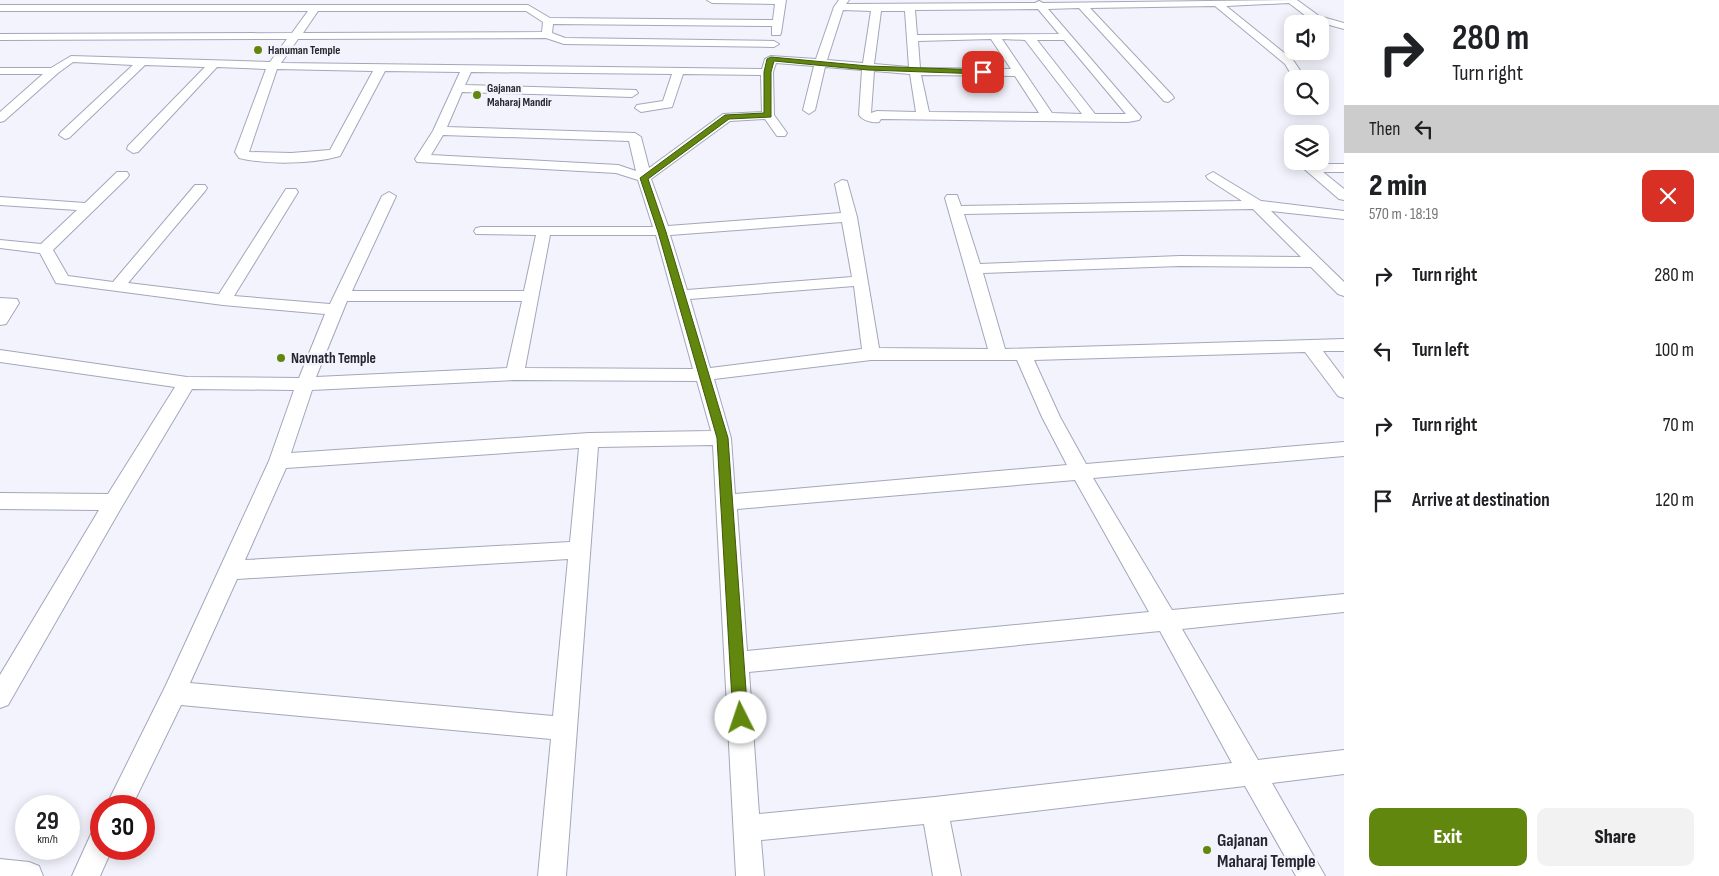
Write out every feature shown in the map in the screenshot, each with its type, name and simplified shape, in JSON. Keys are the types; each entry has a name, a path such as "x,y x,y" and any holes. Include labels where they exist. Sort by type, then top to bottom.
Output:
{"street":[{"path":"192,8 201,0"},
{"path":"0,8 192,8 280,4 316,7 346,4 528,8 537,0"},
{"path":"712,0 781,0 774,44 767,72 768,115 781,133"},
{"path":"809,110 820,64 842,3 876,8 910,8 1116,2 1217,3 1292,0 1316,18 1344,26"},
{"path":"1217,3 1289,62 1294,70"},
{"path":"876,8 868,68 866,115 876,117 923,115 1048,118 1135,117 1039,4"},
{"path":"1081,4 1168,98"},
{"path":"316,7 273,66 242,152 244,155 315,156 336,153 381,68"},
{"path":"102,37 133,8"},
{"path":"528,8 548,29 564,41 774,44"},
{"path":"910,8 915,70 923,115"},
{"path":"0,37 294,37 777,23"},
{"path":"534,25 548,29"},
{"path":"994,36 1048,118"},
{"path":"1028,36 1092,118"},
{"path":"912,38 1068,37"},
{"path":"0,118 54,71 71,59 273,66 767,72"},
{"path":"771,59 868,68 1018,73"},
{"path":"65,135 142,62"},
{"path":"133,149 214,64"},
{"path":"467,68 439,131 422,159 618,169 646,184"},
{"path":"614,92 641,108 668,104 679,70"},
{"path":"0,71 54,71"},
{"path":"458,88 632,93"},
{"path":"641,108 635,137 646,184 662,232 702,375 722,438 728,502 750,876"},
{"path":"646,184 727,117 768,115"},
{"path":"439,131 635,137"},
{"path":"1329,166 1344,168"},
{"path":"1312,170 1344,196"},
{"path":"45,249 122,175"},
{"path":"1213,176 1257,205 1344,291"},
{"path":"842,184 850,217 861,281 871,354"},
{"path":"117,287 200,188"},
{"path":"223,300 291,192"},
{"path":"124,795 174,693 279,461 305,384 339,303 390,196"},
{"path":"0,201 88,207"},
{"path":"998,355 954,204 1257,205 1344,215"},
{"path":"481,231 662,232 850,217"},
{"path":"515,374 544,230"},
{"path":"0,244 45,249"},
{"path":"45,249 62,280 223,300 339,303 531,296"},
{"path":"974,268 1180,260 1314,262"},
{"path":"680,295 861,281"},
{"path":"0,303 11,303 0,320"},
{"path":"1309,345 1344,392"},
{"path":"0,356 187,383 305,384 515,374 702,375 871,354 998,355 1344,345"},
{"path":"1023,354 1040,398 1081,473 1250,773 1312,876"},
{"path":"0,697 114,502 187,383"},
{"path":"279,461 589,440 722,438"},
{"path":"552,876 589,440"},
{"path":"728,502 1344,449"},
{"path":"0,501 114,502"},
{"path":"230,570 580,550"},
{"path":"737,663 1344,603"},
{"path":"174,693 565,729"},
{"path":"747,828 935,810 1344,762"},
{"path":"935,810 948,876"},
{"path":"86,876 94,860"},
{"path":"0,873 29,876"}],"place":[{"name":"Hanuman Temple","path":"258,50"},
{"name":"Gajanan Maharaj Mandir","path":"477,95"},
{"name":"Navnath Temple","path":"281,358"},
{"name":"Gajanan Maharaj Temple","path":"1207,850"}],"route":[{"path":"741,718 728,502 722,438 702,375 662,232 644,178 727,117 768,115 767,72 771,59 868,68 983,72"}]}
